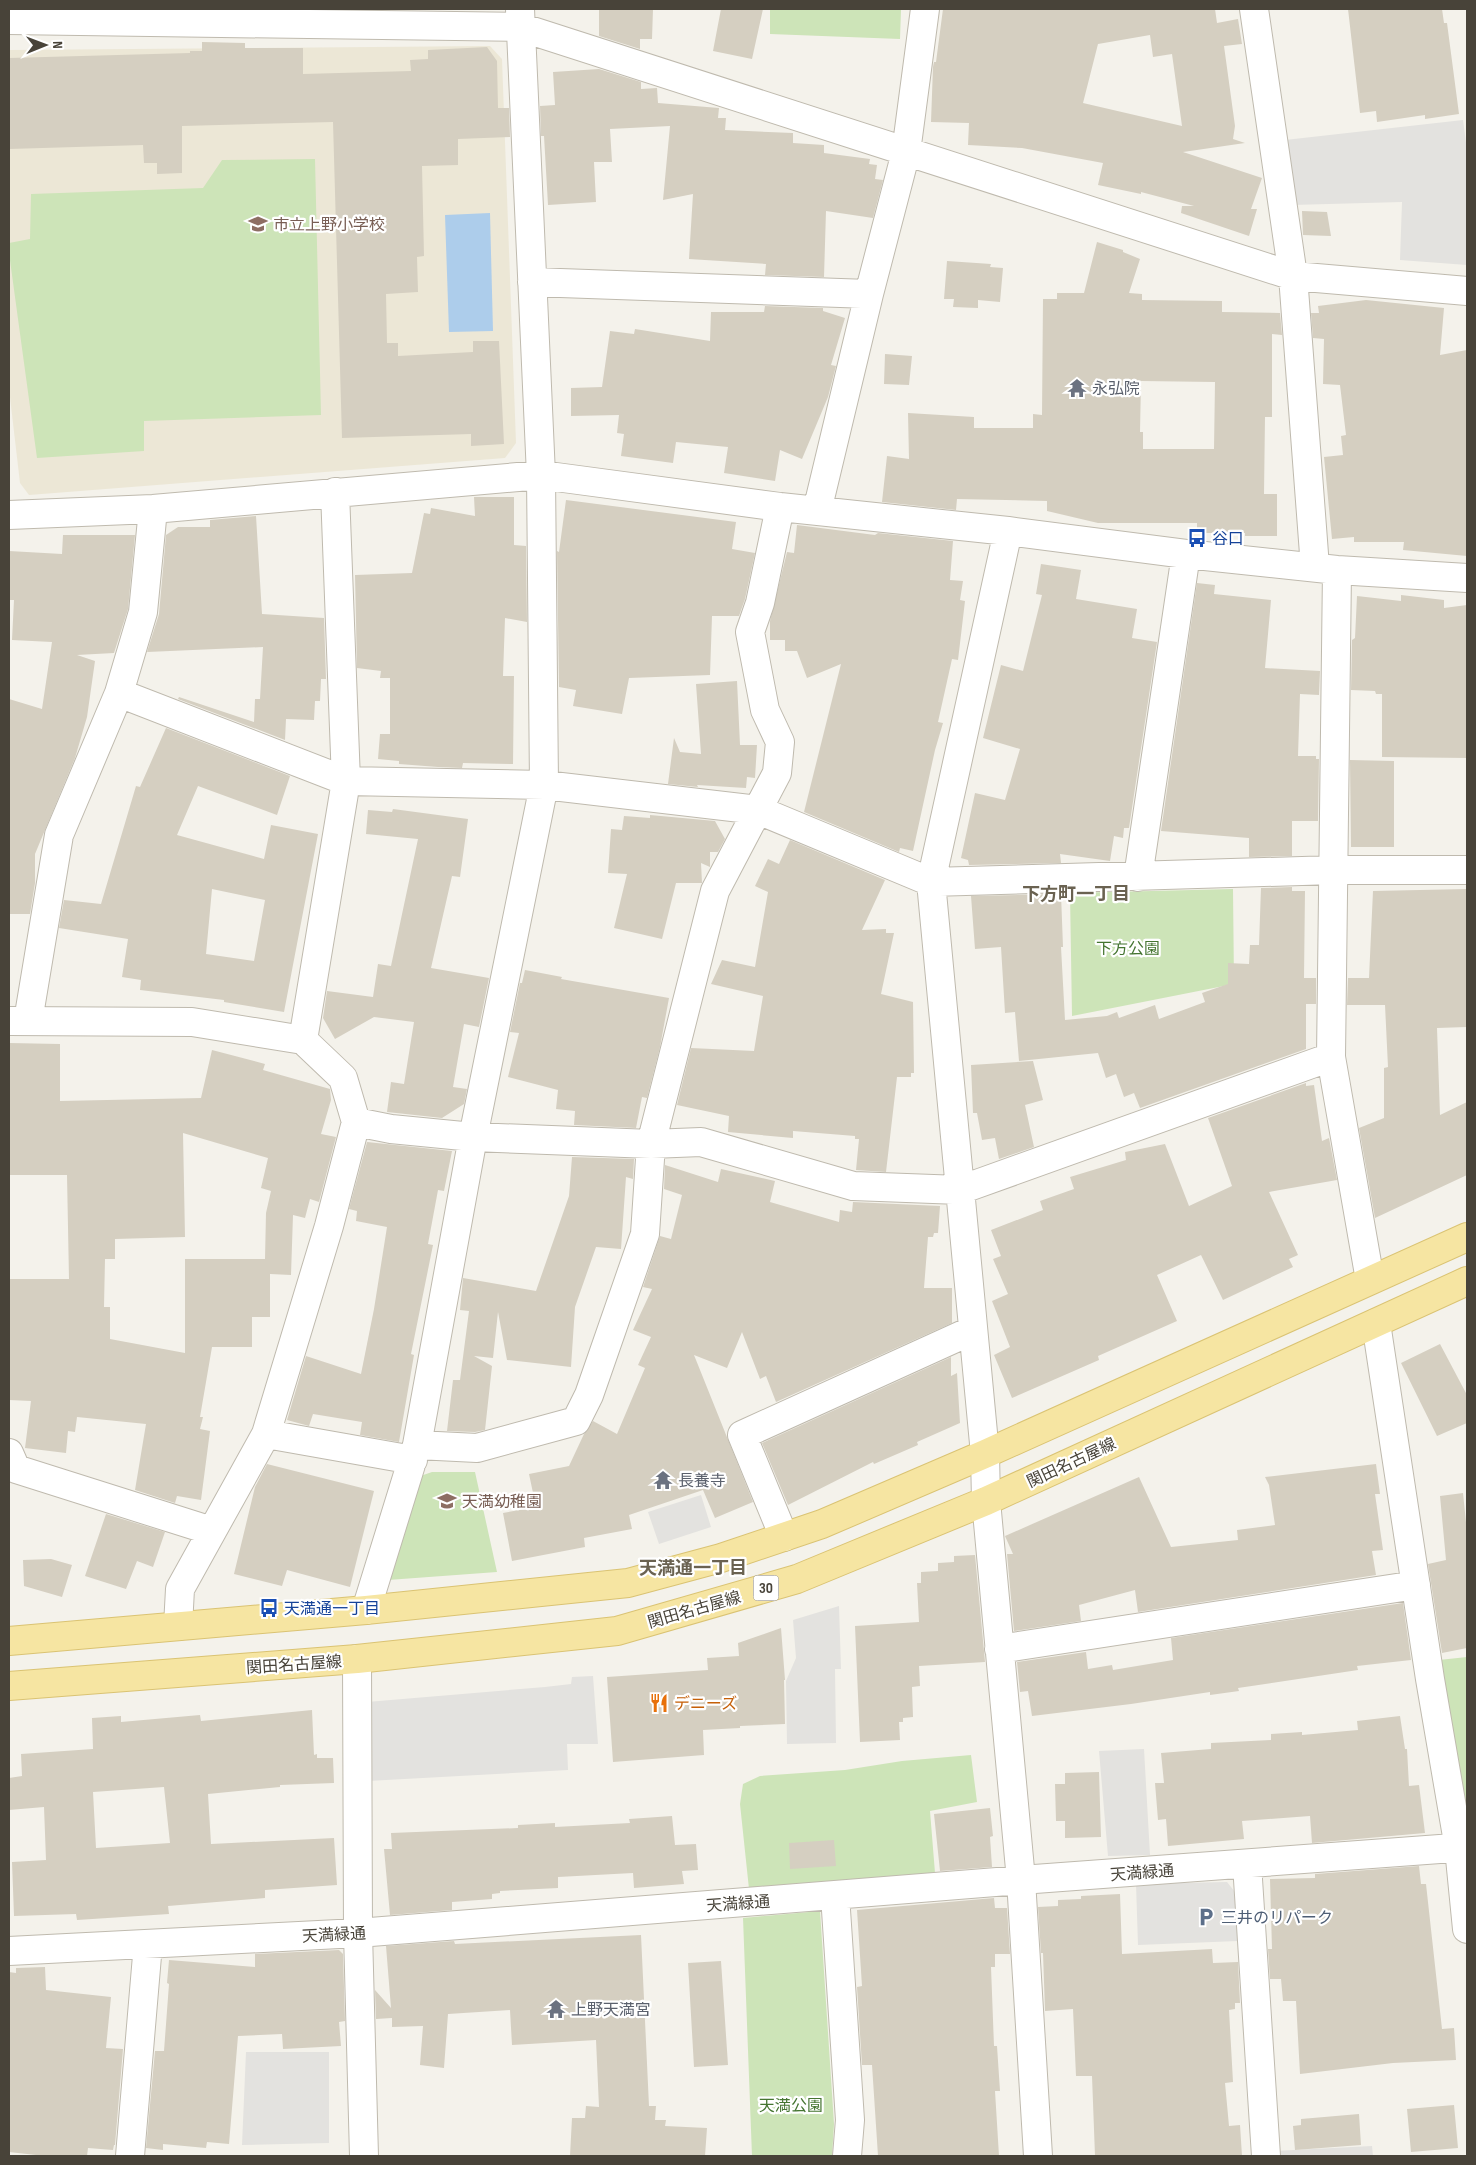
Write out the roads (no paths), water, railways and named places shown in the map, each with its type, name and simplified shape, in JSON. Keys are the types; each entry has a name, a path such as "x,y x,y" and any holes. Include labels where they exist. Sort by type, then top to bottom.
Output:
{"main road":[{"path":"9,1641 366,1610 628,1583 721,1558 822,1524 985,1454 1467,1237"},
{"name":"関田名古屋線","path":"9,1686 358,1659 617,1630 797,1579 986,1501 1467,1281"}],"street":[{"path":"817,511 868,294 906,152 925,9"},
{"path":"1254,9 1293,276 1326,569 1334,870 1331,1057 1370,1280"},
{"path":"366,1610 415,1453 474,1136 544,785 541,475 520,18"},
{"path":"9,20 520,18 906,152 1293,276 1467,291"},
{"path":"532,282 868,294"},
{"path":"9,515 153,509 541,475 780,507 1008,531 1186,554 1326,569 1467,578"},
{"path":"303,1040 346,781 335,492"},
{"path":"266,1434 415,1453 477,1448 576,1421 589,1395 645,1234 651,1144 715,891 777,773 780,742 765,710 750,632 760,603 780,507"},
{"path":"153,509 143,612 119,693 59,835 18,1021 192,1022 303,1040 343,1078 356,1122 329,1226 266,1434 180,1589 178,1626"},
{"path":"1008,531 931,882 985,1454 986,1501 1021,1880 1038,2156"},
{"path":"1138,877 1186,554"},
{"path":"119,693 346,781 544,785 758,810 931,882 1334,870 1467,870"},
{"path":"356,1122 392,1129 474,1136 651,1144 701,1142 853,1186 960,1190 1331,1057"},
{"path":"1376,1323 1416,1585 1463,1848 1467,1929"},
{"path":"784,1537 742,1435 973,1330"},
{"path":"9,1454 16,1469 212,1531"},
{"path":"999,1649 1416,1585"},
{"path":"358,1659 358,1933 364,2156"},
{"name":"天満緑通","path":"9,1951 358,1933 1021,1880 1463,1848"},
{"path":"1247,1864 1266,2156"},
{"path":"835,1895 850,2120 847,2156"},
{"path":"130,2156 148,1944"}],"water":[{"path":"490,213 493,331 449,332 445,215"}],"place":[{"name":"市立上野小学校","path":"258,224"},
{"name":"永弘院","path":"1077,388"},
{"name":"谷口","path":"1197,538"},
{"name":"長養寺","path":"663,1480"},
{"name":"天満幼稚園","path":"447,1501"},
{"name":"天満通一丁目","path":"269,1608"},
{"name":"デニーズ","path":"659,1703"},
{"name":"三井のリパーク","path":"1206,1917"},
{"name":"上野天満宮","path":"556,2009"}],"district":[{"name":"下方町一丁目","path":"1076,894"},
{"name":"天満通一丁目","path":"693,1568"}],"park label":[{"name":"下方公園","path":"1128,948"},
{"name":"天満公園","path":"791,2105"}]}
